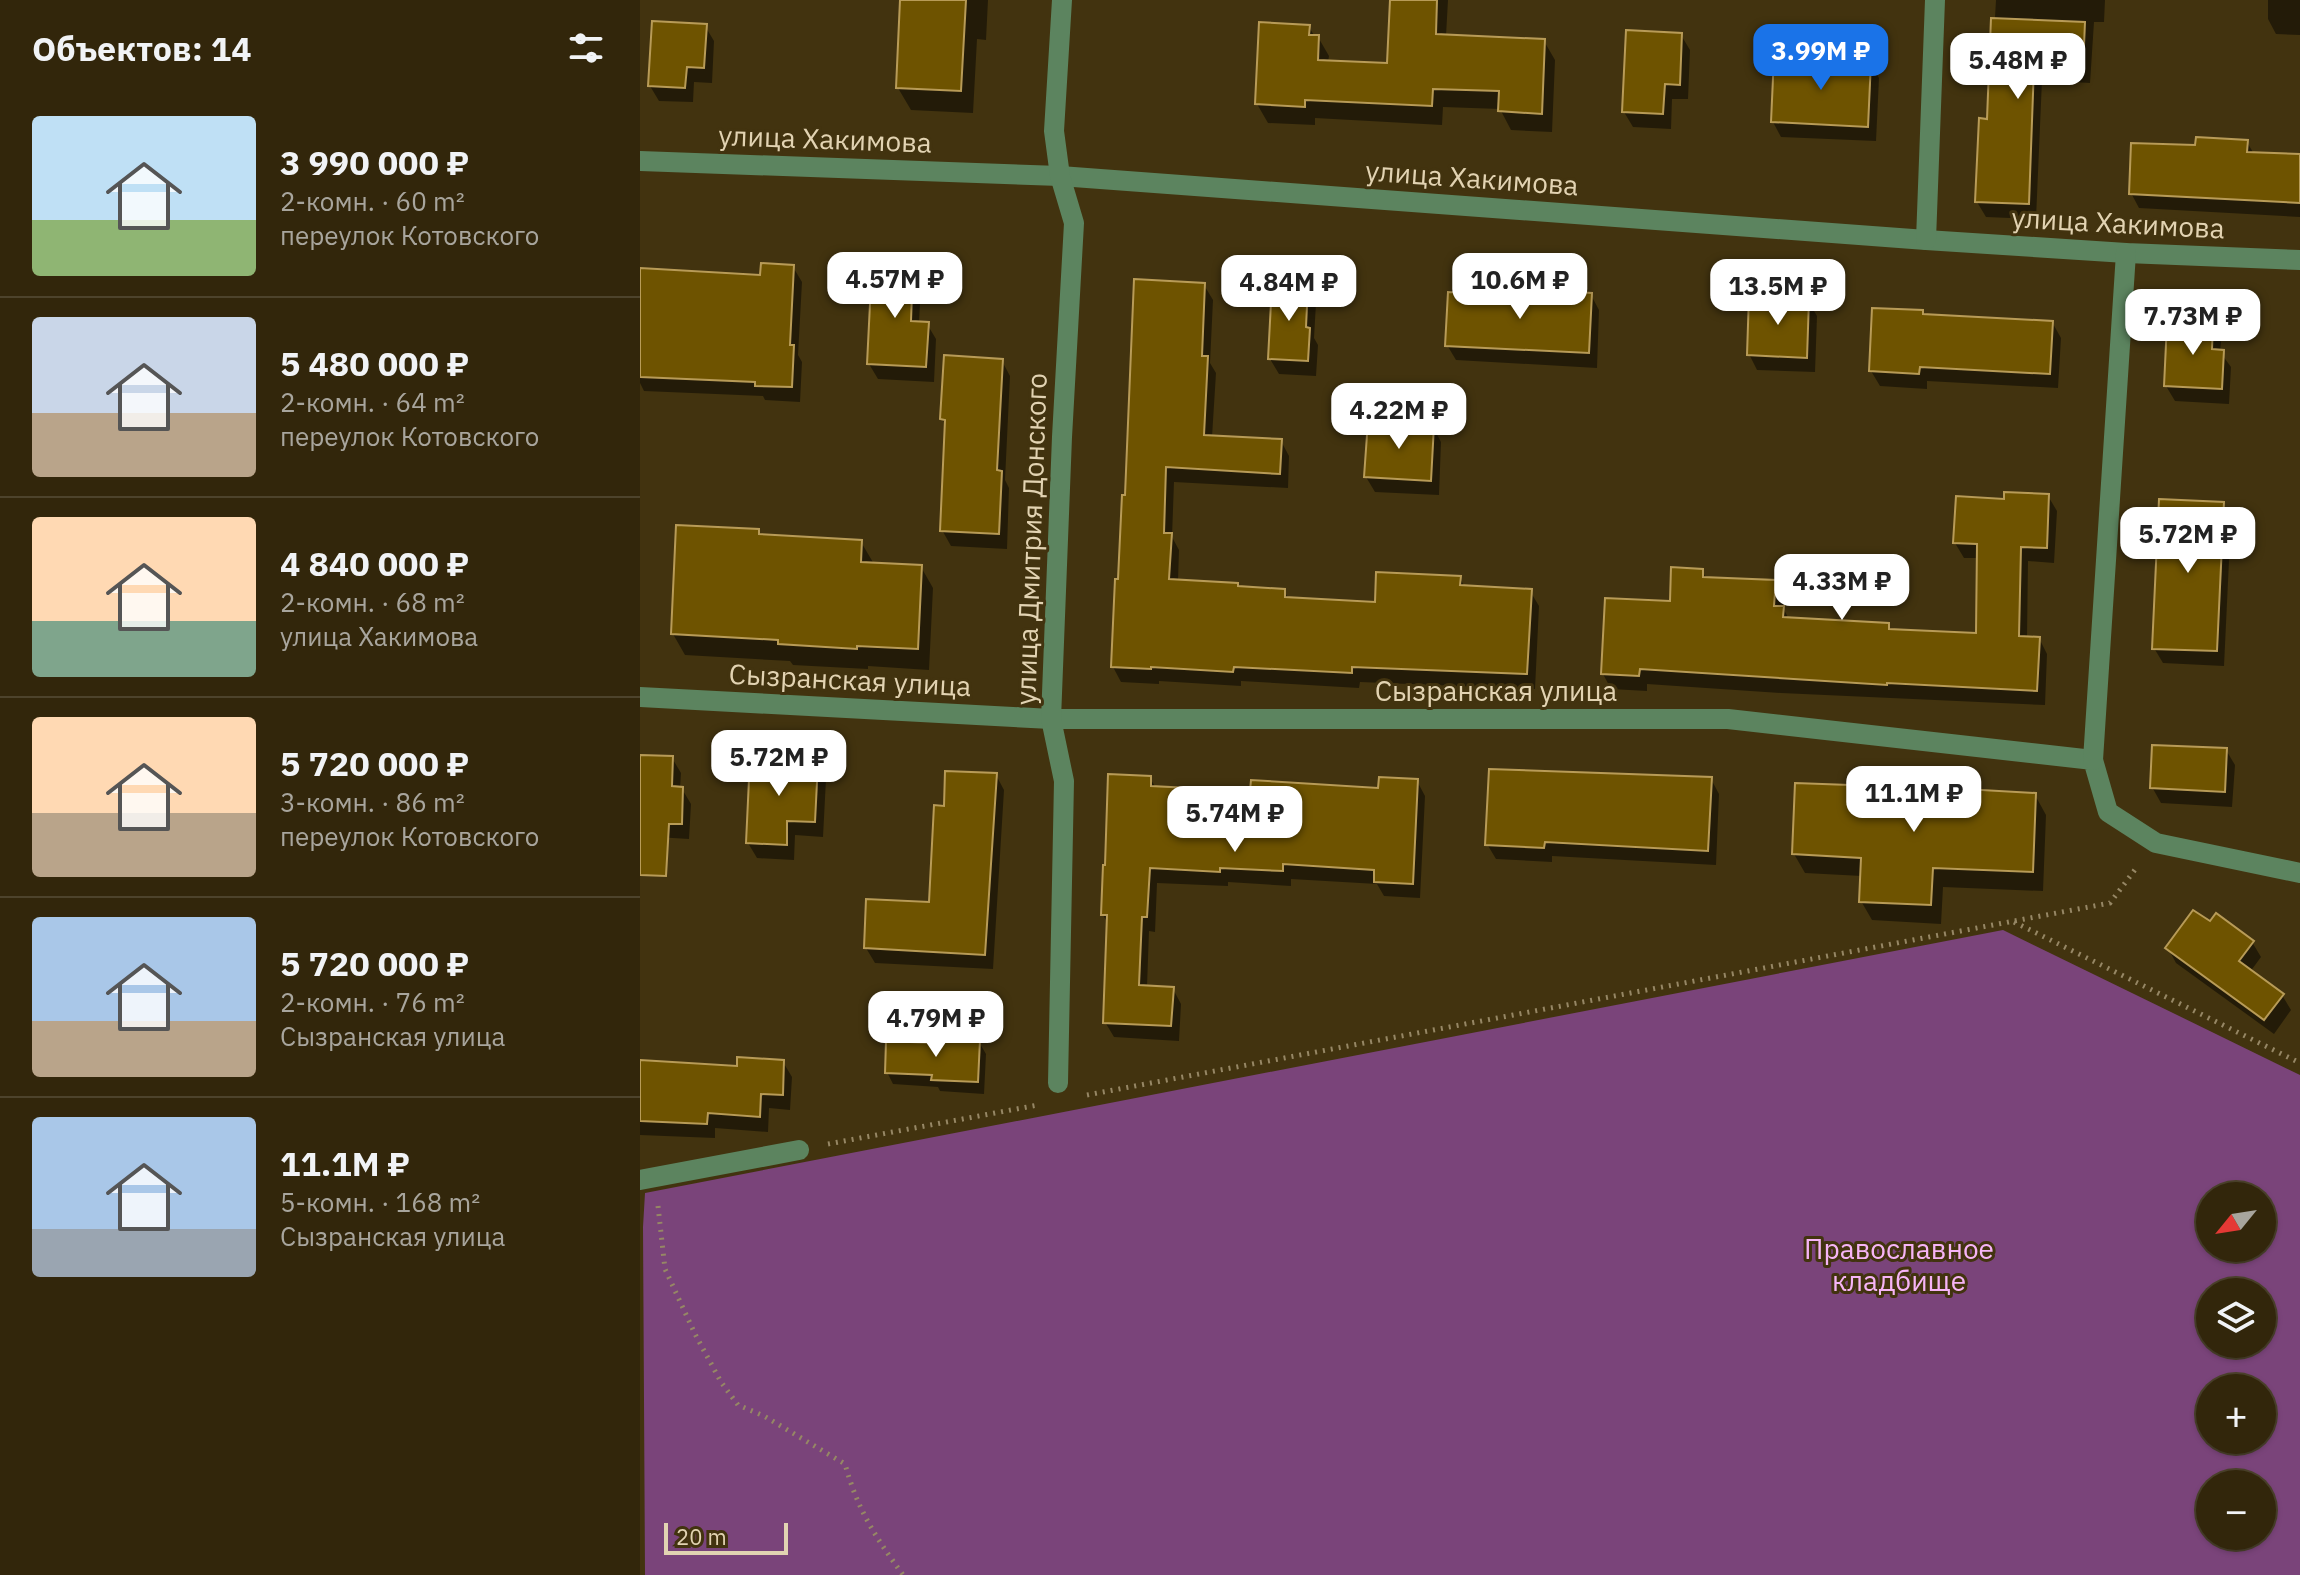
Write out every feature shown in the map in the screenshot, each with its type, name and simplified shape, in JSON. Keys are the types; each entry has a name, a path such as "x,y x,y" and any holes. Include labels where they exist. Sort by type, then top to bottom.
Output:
{"street":[{"name":"улица Дмитрия Донского","path":"1058,1083 1064,781 1051,719 1074,223 1060,176 1054,131 1062,0"},
{"path":"1926,240 1935,0"},
{"name":"улица Хакимова","path":"640,161 1060,176 1926,240 2300,260"},
{"path":"2126,253 2093,760 2108,812 2156,843 2300,873"},
{"name":"Сызранская улица","path":"640,697 1051,719 1728,719 2093,760"},
{"path":"647,1179 799,1150"}],"path":[{"path":"1079,1097 2110,903 2156,843"},
{"path":"2012,921 2300,1063"},
{"path":"799,1150 1048,1103"},
{"path":"647,1179 665,1269 721,1382 738,1405 764,1416 845,1464 854,1497 876,1537 903,1575"}],"green space":[{"name":"Православное кладбище","path":"2003,930 2300,1075 2300,1575 645,1575 645,1193"}],"building":[{"path":"900,0 966,0 961,91 896,88"},
{"path":"1390,0 1437,0 1436,34 1545,39 1542,114 1498,111 1499,91 1433,89 1432,106 1305,100 1305,107 1255,104 1259,22 1310,25 1309,35 1319,35 1318,60 1387,63"},
{"path":"1991,18 2085,22 2083,69 2034,66 2029,204 1975,202 1979,118 1987,119"},
{"path":"652,21 707,24 704,68 687,67 685,88 648,86"},
{"path":"1626,30 1682,33 1680,85 1665,84 1663,114 1622,112"},
{"path":"1774,56 1871,61 1868,127 1771,122"},
{"path":"2196,137 2248,140 2247,152 2300,154 2300,203 2129,194 2131,143 2195,145"},
{"path":"761,263 794,265 790,345 794,345 792,387 755,386 755,382 640,377 640,268 760,275"},
{"path":"872,264 913,267 911,321 929,322 926,367 867,364"},
{"path":"1134,279 1205,283 1202,356 1208,356 1204,435 1282,439 1280,474 1166,467 1164,533 1172,533 1169,579 1285,589 1285,597 1375,602 1376,572 1461,576 1460,585 1532,589 1527,674 1352,667 1352,673 1234,667 1233,672 1111,667 1115,579 1118,579 1122,495 1125,495"},
{"path":"1272,284 1308,285 1308,361 1268,359"},
{"path":"1500,288 1592,293 1589,353 1445,346 1448,292 1499,295"},
{"path":"1749,295 1809,299 1807,358 1747,355"},
{"path":"1872,308 2053,321 2050,374 1920,367 1919,374 1869,371"},
{"path":"2167,323 2213,325 2212,349 2224,350 2222,389 2164,386"},
{"path":"944,355 1003,359 997,470 1002,471 999,534 940,531 945,420 940,419"},
{"path":"1368,421 1434,425 1431,481 1364,477"},
{"path":"2004,492 2049,494 2047,548 2021,547 2019,636 2040,637 2037,691 1640,669 1639,676 1601,674 1605,598 1670,601 1671,567 1703,569 1703,577 1776,580 1774,606 1784,606 1783,617 1889,623 1889,629 1976,633 1977,544 1953,543 1956,496 2004,499"},
{"path":"2159,499 2224,502 2217,651 2152,649"},
{"path":"676,525 759,529 759,534 862,540 861,562 922,565 918,649 857,646 857,649 778,644 778,640 671,634"},
{"path":"2152,745 2227,748 2225,792 2150,788"},
{"path":"640,755 673,756 672,786 683,787 682,824 669,824 666,876 640,875"},
{"path":"750,758 818,762 815,822 787,821 787,845 746,843"},
{"path":"1489,769 1712,777 1708,851 1545,842 1544,848 1485,845"},
{"path":"945,771 997,773 985,955 864,948 866,899 929,902 934,805 944,806"},
{"path":"1108,774 1151,776 1151,786 1250,791 1251,780 1378,788 1379,777 1418,779 1413,884 1374,882 1374,870 1283,864 1283,871 1220,868 1220,872 1150,868 1147,917 1142,917 1139,985 1174,987 1171,1026 1103,1023 1107,915 1101,915"},
{"path":"1795,783 1877,784 2036,793 2033,872 1933,868 1931,905 1859,902 1861,858 1792,854"},
{"path":"2193,910 2210,921 2216,913 2254,941 2239,961 2284,994 2264,1020 2165,948"},
{"path":"934,1037 980,1040 978,1082 931,1080 932,1075 885,1073 886,1041 933,1043"},
{"path":"737,1057 784,1060 783,1095 761,1094 760,1117 708,1113 707,1124 640,1121 640,1060 737,1066"}]}
